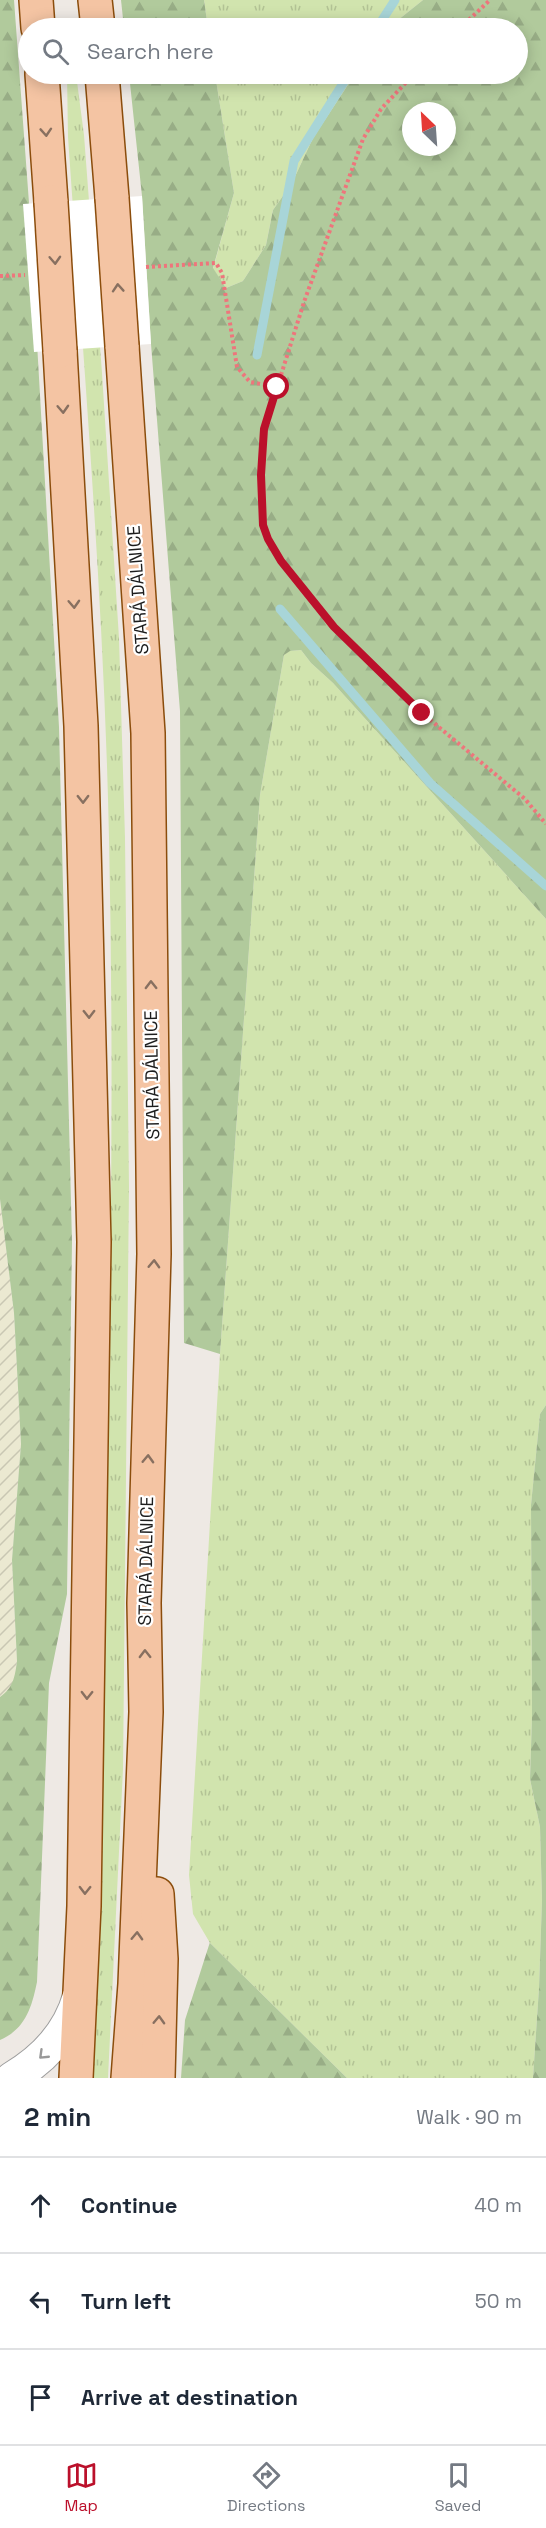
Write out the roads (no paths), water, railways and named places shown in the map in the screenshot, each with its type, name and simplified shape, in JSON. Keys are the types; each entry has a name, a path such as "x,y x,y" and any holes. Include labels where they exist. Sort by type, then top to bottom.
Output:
{"main road":[{"path":"36,0 37,18"},
{"path":"95,0 97,18"},
{"path":"43,84 81,726 94,1242 82,1987 76,2078"},
{"name":"STARÁ DÁLNICE","path":"103,84 148,733 154,1254 144,1603 146,1712 135,1984 128,2078"},
{"path":"146,1712 161,1959 158,2078"}],"street":[{"path":"12,2078 44,2055 58,2039 72,2014 82,1987"}],"waterway":[{"path":"383,18 395,0"},
{"path":"257,355 294,161 343,84"},
{"path":"280,609 430,783 546,886"}]}
